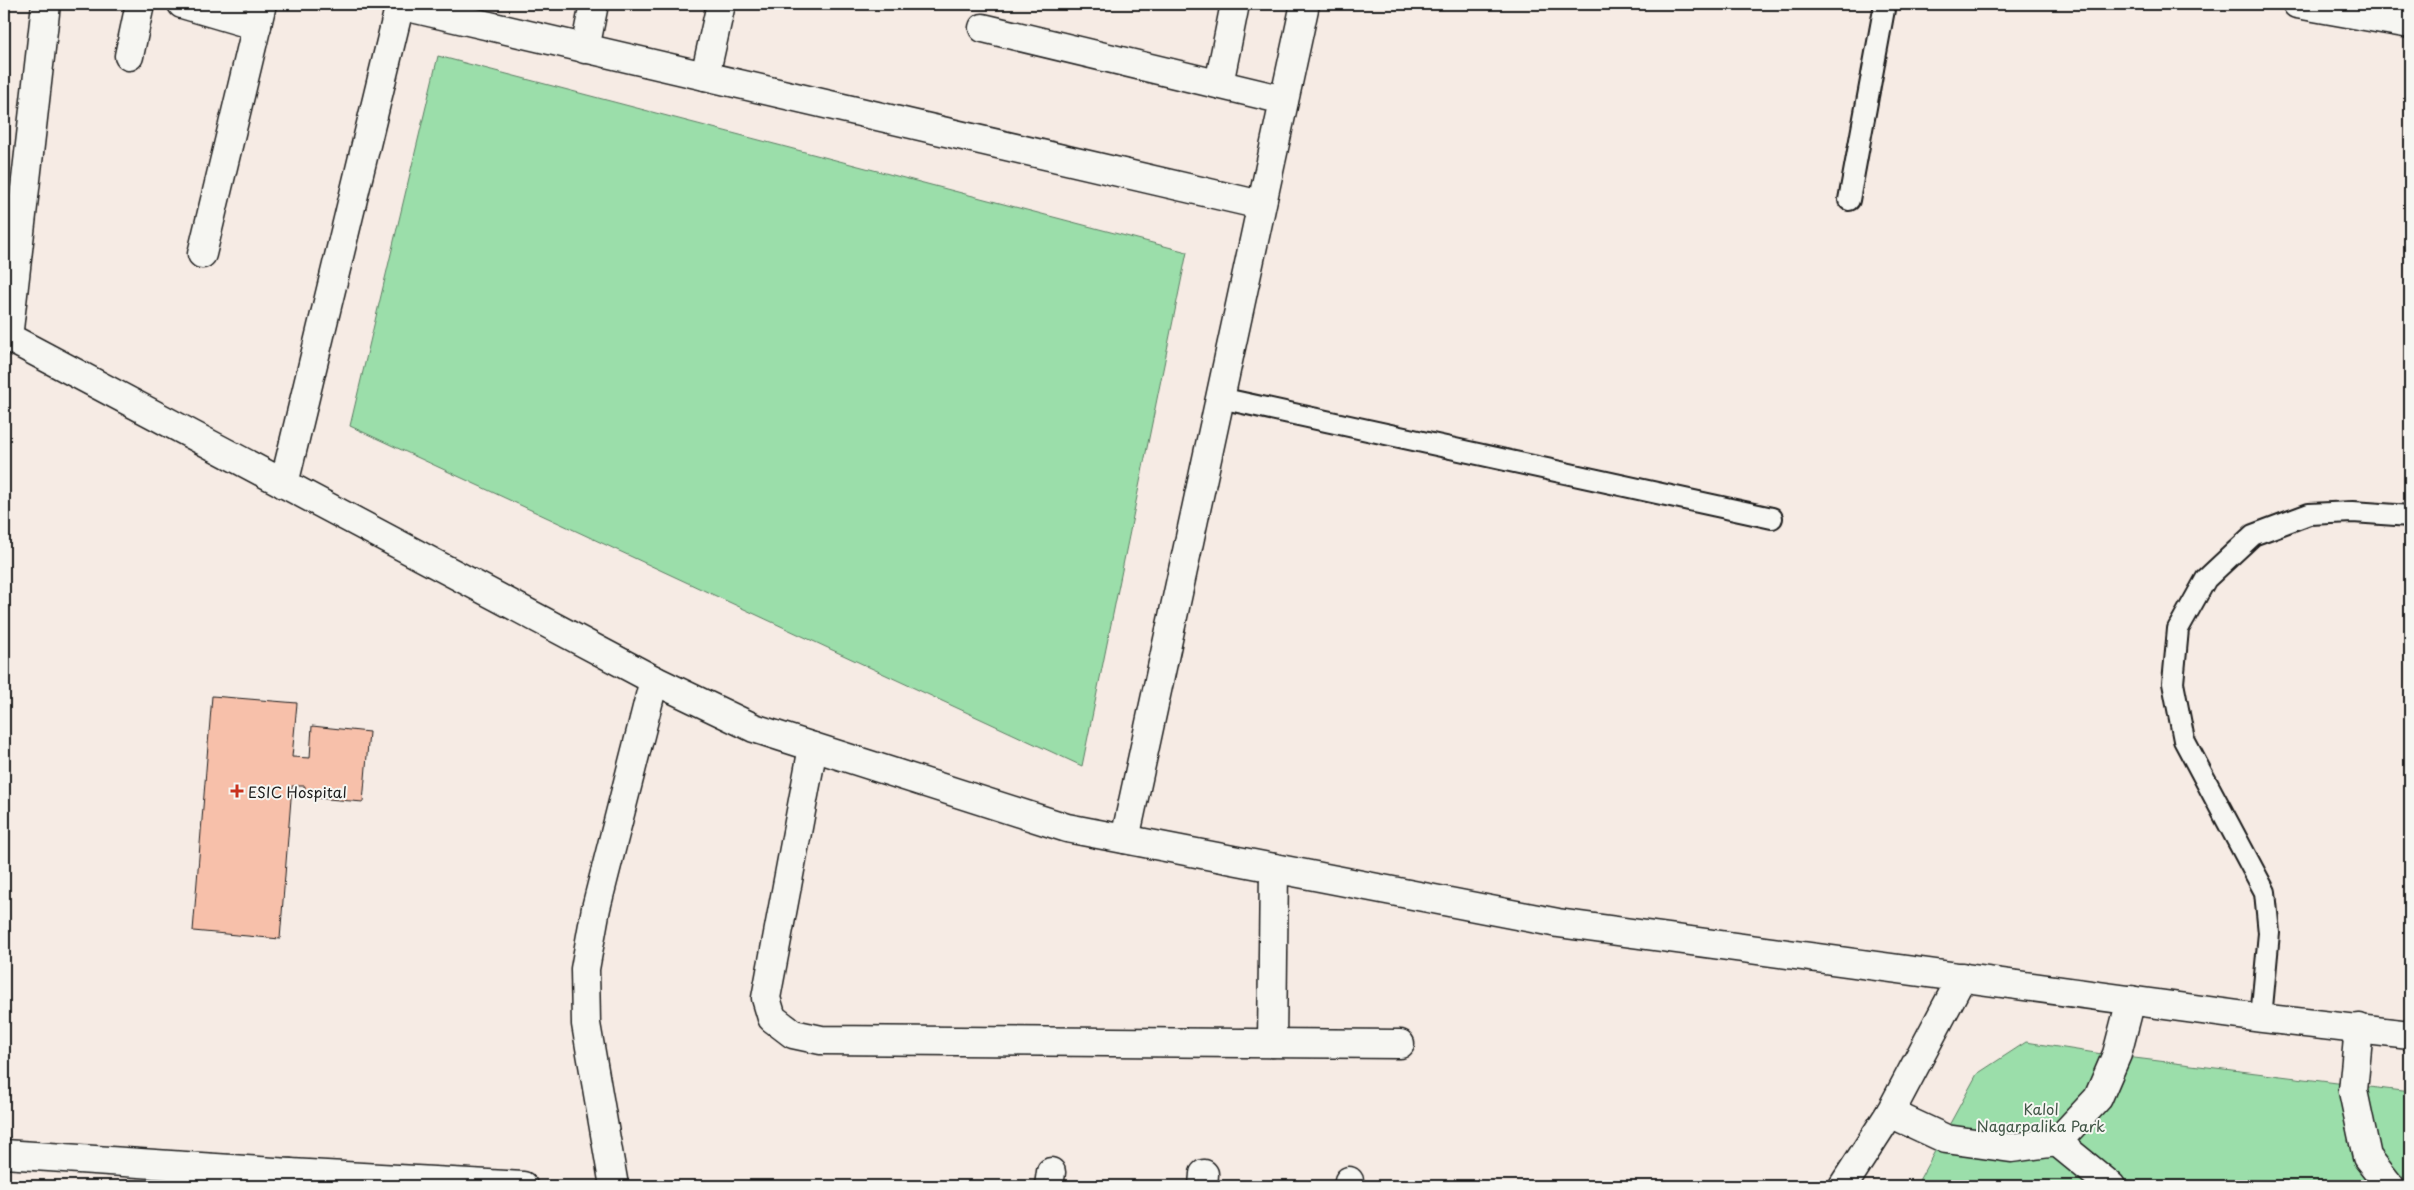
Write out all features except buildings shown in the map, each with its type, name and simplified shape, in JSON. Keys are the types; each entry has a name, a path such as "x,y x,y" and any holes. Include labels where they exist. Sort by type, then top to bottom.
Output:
{"street":[{"path":"46,4 6,337 654,680 754,728 1068,828 1558,923 2261,1018 2410,1035"},
{"path":"129,56 140,4"},
{"path":"182,4 260,15 202,254"},
{"path":"585,49 594,4"},
{"path":"705,76 721,4"},
{"path":"1218,84 1235,4"},
{"path":"1125,839 1305,4"},
{"path":"2297,4 2410,24"},
{"path":"284,484 399,5 1261,205"},
{"path":"983,28 1284,100"},
{"path":"614,1186 586,1024 584,969 596,908 654,680"},
{"path":"813,747 766,998 772,1018 793,1034 821,1040 1400,1044"},
{"path":"1272,1042 1274,868"},
{"path":"1843,1186 1890,1113 1962,977"},
{"path":"1890,1113 1946,1139 2011,1148 2058,1142 2098,1098 2117,1054 2131,1000"},
{"path":"2359,1028 2353,1091 2367,1157 2390,1186"},
{"path":"2058,1142 2111,1186"},
{"path":"4,1154 290,1180 523,1186"}],"lane":[{"path":"1849,200 1885,4"},
{"path":"1220,398 1772,518"},
{"path":"2261,1018 2268,933 2265,892 2184,740 2172,683 2178,629 2206,579 2253,535 2309,514 2353,512 2410,516"}],"green space":[{"path":"438,56 1187,252 1082,766 350,426"},
{"name":"Kalol Nagarpalika Park","path":"2026,1042 2102,1054 2410,1092 2410,1186 1916,1186 1977,1074"}],"place":[{"name":"ESIC Hospital","path":"237,791"}]}
